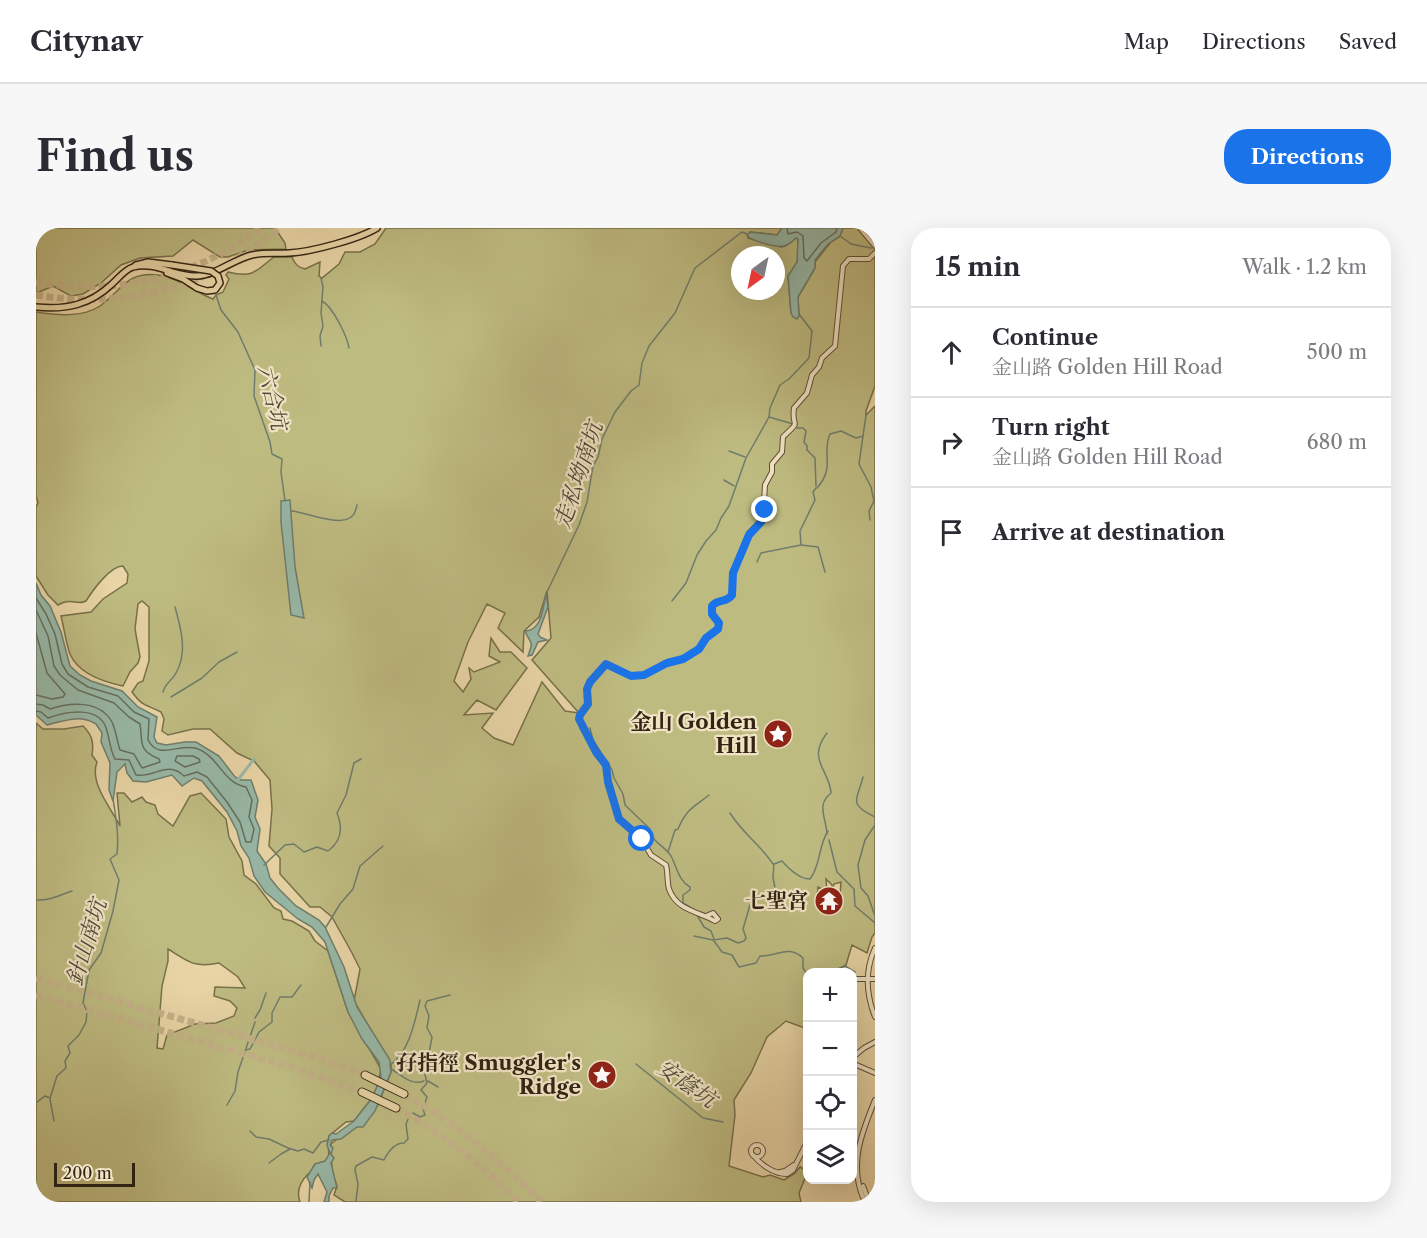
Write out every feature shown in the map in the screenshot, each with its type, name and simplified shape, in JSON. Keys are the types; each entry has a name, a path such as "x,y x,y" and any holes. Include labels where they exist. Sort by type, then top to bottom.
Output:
{"highway":[{"path":"365,1075 404,1094"},
{"path":"362,1092 396,1108"}],"main road":[{"path":"129,269 152,266 200,276 250,255 299,252 366,234 377,228"},
{"path":"36,307 59,308 85,303 103,293 129,269 144,262 211,271 218,276 219,285 215,290 207,291 152,266"}],"street":[{"path":"860,228 875,246"},
{"path":"706,916 687,910 677,902 669,889 666,865 651,855 641,838 619,819 608,782 606,765 596,752 579,717 588,704 587,689 590,682 605,664 631,676 644,675 667,663 683,659 699,649 706,638 717,630 719,623 712,614 712,606 718,601 728,599 732,594 735,569 750,532 762,519 766,483 772,472 772,463 782,452 783,436 795,427 793,410 808,391 812,375 819,367 822,358 835,346 843,266 849,259 869,259 875,253"},
{"path":"875,948 868,979 870,1003 875,1017"},
{"path":"857,979 875,980"},
{"path":"857,1054 875,1042"},
{"path":"857,1065 875,1073"},
{"path":"867,1202 857,1172 857,1159 859,1140 875,1100"},
{"path":"764,1165 761,1161 763,1147 757,1145 751,1149 753,1155 764,1165 783,1174 790,1173 803,1148"},
{"path":"753,1155 757,1157 762,1155"}],"shaded area":[{"path":"36,228 275,228 285,243 286,249 248,250 228,257 220,257 193,240 173,256 140,258 121,265 101,283 83,294 71,296 53,286 36,295"},
{"path":"386,228 782,228 777,235 750,232 748,238 777,246 731,246 731,300 785,300 785,246 796,238 798,239 798,262 788,276 791,313 799,316 798,297 815,268 815,262 831,242 839,237 843,228 875,228 875,386 866,415 875,406 875,933 867,953 852,945 846,965 841,968 803,968 803,1027 786,1021 767,1037 751,1073 734,1100 735,1115 729,1166 763,1177 770,1175 784,1180 800,1167 803,1168 803,1183 799,1193 801,1202 345,1202 334,1195 337,1186 332,1172 331,1144 378,1105 391,1072 391,1065 354,1001 360,969 332,917 320,907 310,907 280,874 280,858 269,846 272,809 270,780 254,761 237,753 210,729 193,729 168,735 162,731 164,719 161,712 142,703 132,692 138,683 143,681 149,661 149,607 142,601 138,604 135,629 140,657 123,686 100,679 85,671 70,654 61,616 91,612 103,599 127,583 128,574 123,566 118,567 102,579 86,601 58,605 48,595 36,576 36,507 38,503 36,496 36,312 60,315 93,310 132,279 148,275 173,279 213,299 223,292 229,279 226,275 228,272 249,274 274,257 292,257 297,265 305,269 320,262 319,276 322,278 339,264 345,252 360,252 375,244","holes":["547,591 551,638 532,660 579,713 565,711 542,682 513,745 494,738 482,728 493,713 464,715 477,700 496,710 527,668 511,652 500,652 491,638 489,656 500,662 474,672 469,668 471,679 463,692 454,681 468,642 487,604 505,613 498,628 523,652 524,631 539,617","826,879 832,885 831,894 834,884 841,882 839,909 833,906 827,896 817,897 818,887 827,891"]},
{"path":"36,723 43,729 83,726 86,729 92,739 92,755 97,762 95,770 98,787 120,826 117,793 124,793 132,802 142,797 146,802 155,805 158,814 173,826 190,796 201,793 226,819 229,837 242,861 244,875 256,884 274,908 281,911 283,919 292,921 309,931 315,941 328,951 348,1012 381,1069 378,1085 372,1098 354,1121 346,1122 329,1136 328,1161 322,1165 315,1164 310,1174 303,1180 299,1190 300,1202 36,1202","holes":["168,949 197,964 219,963 238,977 245,988 215,987 214,996 230,1001 237,1008 234,1016 216,1023 195,1024 167,1035 163,1049 157,1048 162,986 168,961"]}],"water":[{"path":"782,228 843,228 840,236 828,244 815,260 815,268 798,297 799,316 797,319 791,313 788,276 797,262 798,239 780,246 765,244 747,236 750,232 777,235"},
{"path":"290,500 295,567 304,618 291,615 281,522 281,501"},
{"path":"36,583 41,595 50,606 61,632 70,666 91,681 122,691 138,707 157,717 154,737 157,743 166,745 196,742 219,756 235,777 241,780 251,780 258,800 255,817 260,829 257,851 266,864 270,878 296,906 319,920 325,927 344,967 357,1007 390,1060 391,1072 375,1111 363,1127 357,1127 341,1139 332,1140 331,1154 334,1158 331,1163 337,1188 333,1188 329,1202 324,1202 327,1192 318,1174 312,1188 307,1177 315,1164 325,1161 330,1153 327,1145 329,1136 332,1133 336,1134 354,1121 372,1098 381,1077 379,1062 362,1039 348,1012 325,942 312,927 298,919 265,892 254,876 249,858 241,846 237,831 227,812 202,781 194,778 182,786 172,775 146,782 133,781 127,773 125,764 117,772 113,801 109,790 110,763 101,742 102,733 96,724 78,719 47,725 36,715"},
{"path":"546,594 548,607 538,634 547,640 538,642 532,655 528,656 531,643 525,631 531,630 538,623"}],"waterway":[{"name":"走私坳南坑","path":"546,594 579,525 602,439 615,412 631,391 639,385 642,363 649,346 675,313 695,268 742,232 747,234"},
{"path":"840,236 851,244 871,248"},
{"path":"321,278 323,326 320,336 321,346"},
{"name":"六合坑","path":"216,295 221,310 238,332 255,370 254,396 272,454 282,459 281,472 285,501"},
{"path":"322,301 331,309 339,322 349,348"},
{"path":"793,424 769,417 770,408 780,385 809,358 812,331 799,314"},
{"path":"866,415 859,464 871,487 874,501 869,511 870,520"},
{"path":"672,601 686,583 697,555 716,530 729,506 746,458 769,417"},
{"path":"797,428 803,428 806,431 804,442 807,450 815,458 816,486"},
{"path":"817,488 826,473 830,434 841,431 856,438 863,436"},
{"path":"729,451 745,457"},
{"path":"724,480 734,486"},
{"path":"816,488 813,492 815,500 800,531 801,545 818,547 825,572"},
{"path":"291,511 322,518 346,520 355,512 357,505"},
{"path":"757,562 761,553 801,545"},
{"path":"163,692 176,673 182,657 182,640 175,607"},
{"path":"171,697 202,678 219,662 237,652"},
{"path":"590,728 593,740 612,770 623,794 625,805 650,829 653,838 671,856 680,877 690,887 690,890 683,895 683,903 695,910"},
{"path":"827,733 821,742 819,758 831,793 826,798 823,807 827,834"},
{"path":"237,781 254,759"},
{"path":"264,865 285,845 294,844 304,852 317,847 328,851 333,847 340,834 337,813 346,795 354,763 361,759"},
{"path":"863,777 857,797 858,805 866,813 875,817"},
{"path":"668,852 675,830 678,829 684,817 709,795"},
{"name":"針山南坑","path":"36,1103 45,1096 50,1098 57,1076 66,1068 65,1061 70,1053 68,1046 79,1035 86,1022 87,1011 83,1003 89,970 101,953 119,880 110,859 117,854 118,847 113,799"},
{"path":"730,813 773,864"},
{"path":"875,825 865,840 858,865 861,888 868,896 875,916"},
{"path":"694,936 713,940 727,938 738,943 744,941 746,938 743,929 750,905 772,909 779,907 773,878 774,864 782,861 798,875 810,879 814,874 828,831"},
{"path":"829,840 837,872 854,889 855,906 875,923"},
{"path":"326,927 340,904 353,889 360,866 383,846"},
{"path":"36,900 50,899 72,891"},
{"path":"697,915 704,927 711,931 714,939"},
{"path":"714,941 722,952 732,955 739,967 756,963 760,956 787,951 803,958 803,968"},
{"path":"840,968 845,966 848,968"},
{"path":"246,1050 250,1049 259,1032 272,1022 272,1013 280,997 292,997 301,985"},
{"path":"255,1018 266,993"},
{"path":"356,1201 358,1184 356,1166 372,1157 384,1160 392,1149 408,1139 406,1124 410,1115 413,1113 420,1117 425,1115 423,1109 427,1097 421,1090 427,1083 425,1075 432,1037 427,1028 429,1016 425,1006 427,1001 450,995"},
{"path":"390,1065 397,1060 407,1045 420,1000"},
{"path":"227,1105 235,1091 238,1072 255,1022"},
{"name":"安蔭坑","path":"636,1064 703,1118 723,1122"},
{"path":"390,1068 410,1081 424,1081"},
{"path":"428,1081 438,1087"},
{"path":"50,1099 54,1121"},
{"path":"250,1131 256,1137 269,1139 298,1151 304,1149 313,1153 321,1142 329,1140"},
{"path":"269,1163 290,1149"},
{"path":"309,1202 310,1182"}],"tunnel":[{"path":"36,282 65,286 95,286 154,279 209,260 260,228"},
{"path":"238,258 280,228"},
{"path":"36,295 79,299 122,298 163,290 204,276"},
{"path":"36,978 318,1058 365,1075"},
{"path":"36,995 291,1067 362,1092"},
{"path":"404,1094 441,1117 476,1143 541,1202"},
{"path":"396,1108 461,1150 518,1202"}],"place":[{"name":"金山 Golden Hill","path":"778,734"},
{"name":"七聖宮","path":"829,901"},
{"name":"孖指徑 Smuggler's Ridge","path":"602,1075"}],"route":[{"path":"642,839 619,819 608,782 606,765 596,752 579,719 588,704 587,689 590,682 606,664 631,676 644,675 667,663 680,661 700,648 703,641 718,629 719,623 712,614 712,606 732,595 733,573 749,535 761,522 765,510"}]}
